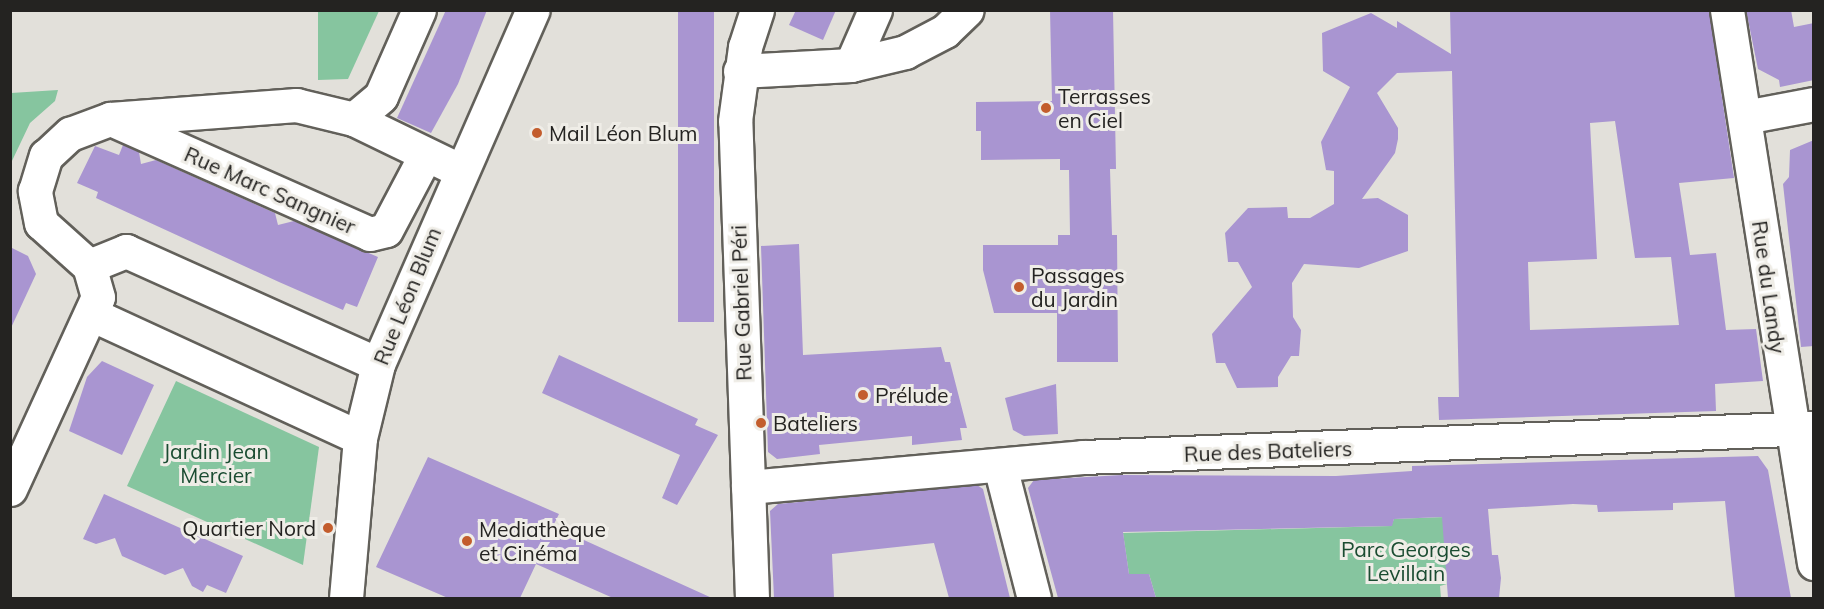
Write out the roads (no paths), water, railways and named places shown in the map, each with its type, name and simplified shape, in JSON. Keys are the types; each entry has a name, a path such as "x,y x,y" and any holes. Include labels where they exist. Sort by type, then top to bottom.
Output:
{"street":[{"path":"354,119 381,96 419,10"},
{"name":"Rue Léon Blum","path":"346,598 360,438 378,364 533,10"},
{"name":"Rue Gabriel Péri","path":"752,598 735,121 740,71 757,10"},
{"path":"851,65 875,10"},
{"path":"740,71 851,65 905,52 945,31 967,10"},
{"name":"Rue du Landy","path":"1727,10 1801,430 1814,563"},
{"path":"1745,117 1814,104"},
{"path":"10,489 98,297 89,266 41,223 35,190 46,156 70,134 110,119 296,105 354,119 425,156 461,171"},
{"name":"Rue Marc Sangnier","path":"110,119 370,234 386,231 425,156"},
{"path":"89,266 126,251 378,364"},
{"path":"91,314 360,438"},
{"name":"Rue des Bateliers","path":"748,487 1083,457 1801,430"},
{"path":"1000,466 1034,598"}],"place":[{"name":"Terrasses en Ciel","path":"1046,108"},
{"name":"Mail Léon Blum","path":"537,133"},
{"name":"Passages du Jardin","path":"1019,287"},
{"name":"Prélude","path":"863,395"},
{"name":"Bateliers","path":"761,423"},
{"name":"Quartier Nord","path":"328,528"},
{"name":"Mediathèque et Cinéma","path":"467,541"}],"park label":[{"name":"Jardin Jean Mercier","path":"216,463"},
{"name":"Parc Georges Levillain","path":"1406,561"}]}
